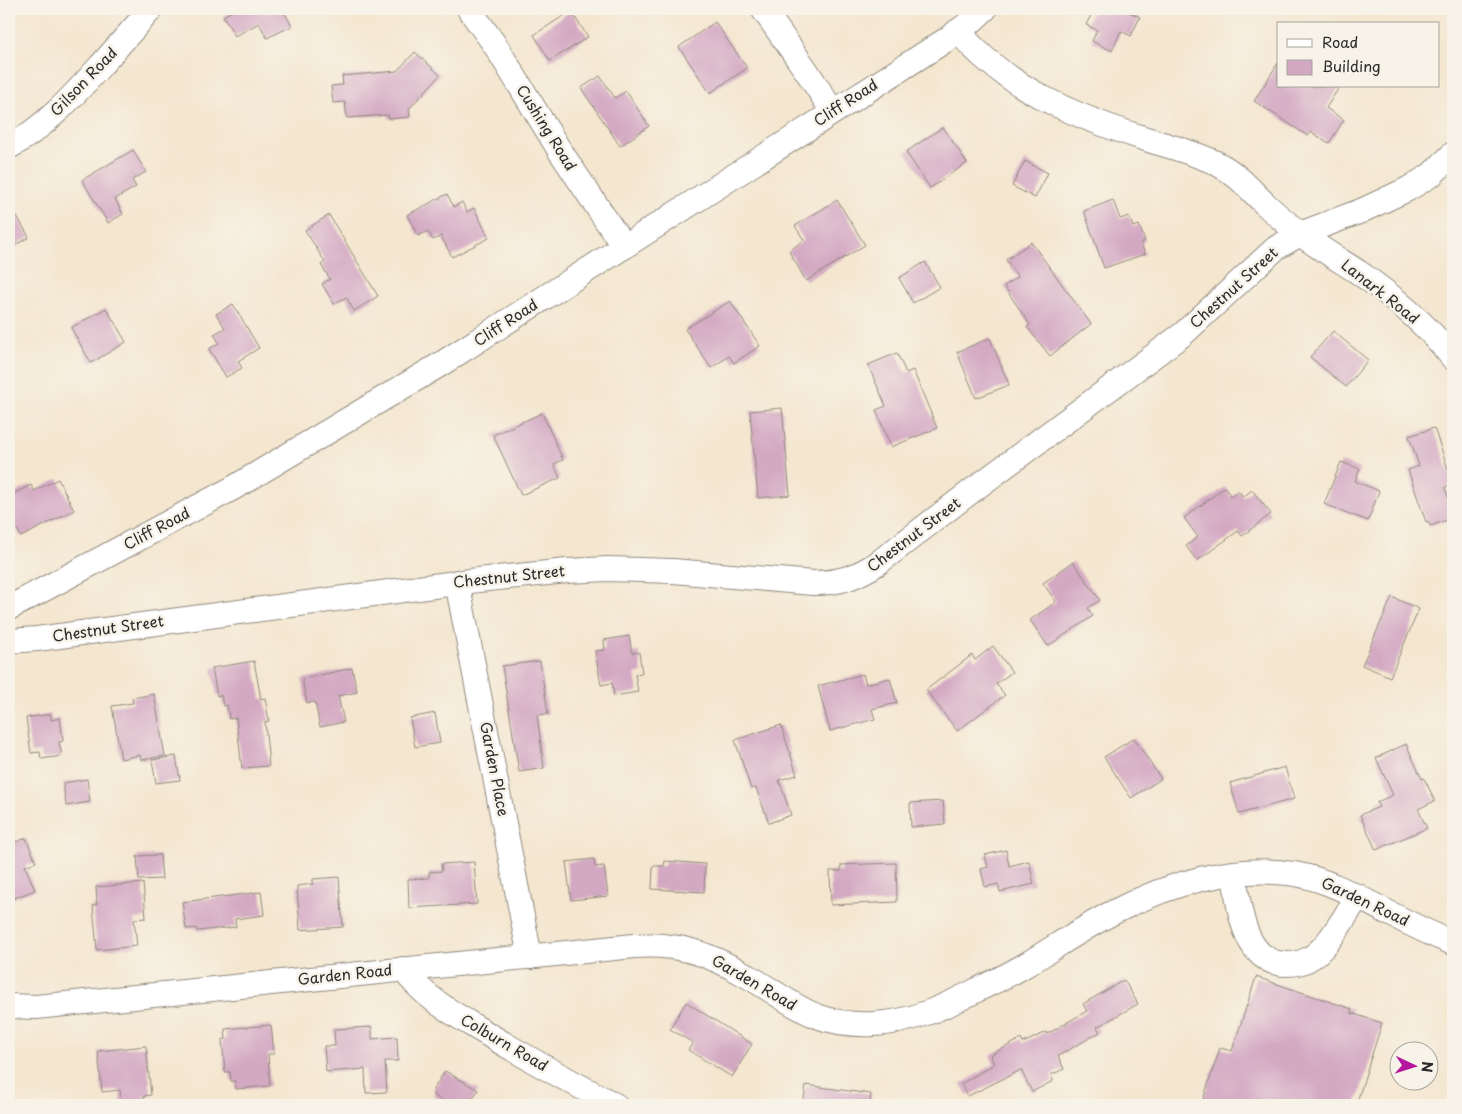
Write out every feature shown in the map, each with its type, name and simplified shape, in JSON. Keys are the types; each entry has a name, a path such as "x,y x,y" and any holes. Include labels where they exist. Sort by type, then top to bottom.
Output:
{"street":[{"name":"Gilson Road","path":"9,147 51,116 79,90 151,9"},
{"name":"Cushing Road","path":"469,9 495,45 560,151 624,247"},
{"path":"763,9 808,73 832,112"},
{"name":"Cliff Road","path":"9,608 234,487 441,364 958,31 985,9"},
{"path":"958,31 979,54 996,68 1049,102 1098,123 1185,152 1225,168 1242,180 1267,206 1300,234"},
{"name":"Chestnut Street","path":"9,640 37,639 457,582 567,571 608,569 673,571 813,583 833,582 850,578 878,563 1183,334 1276,248 1300,234 1361,212 1408,189 1431,175 1453,154"},
{"name":"Lanark Road","path":"1300,234 1360,273 1394,299 1419,321 1453,358"},
{"name":"Garden Place","path":"457,582 530,957"},
{"name":"Garden Road","path":"9,1006 36,1007 403,969 661,945 687,949 726,964 798,1008 822,1019 848,1024 876,1024 919,1016 941,1008 1022,967 1131,904 1164,891 1195,881 1234,874 1265,872 1294,874 1321,881 1358,896 1417,927 1453,943"},
{"path":"1234,874 1241,914 1249,938 1259,953 1277,963 1298,963 1305,961 1318,952 1337,928 1358,896"},
{"name":"Colburn Road","path":"403,969 420,989 440,1006 518,1053 615,1105"}],"building":[{"path":"236,9 286,9 283,10 292,26 267,38 259,23 235,36 223,16"},
{"path":"1094,9 1122,9 1140,17 1131,36 1121,31 1112,51 1092,41 1097,30 1086,25"},
{"path":"571,11 588,37 550,61 534,35"},
{"path":"715,22 747,68 710,93 679,47"},
{"path":"415,52 440,75 409,109 410,117 389,119 388,115 347,118 345,102 333,103 331,86 343,85 342,76 397,71"},
{"path":"1277,65 1277,88 1339,88 1326,108 1344,120 1329,143 1311,132 1308,136 1254,101"},
{"path":"600,76 615,98 626,91 649,126 620,146 581,88"},
{"path":"943,127 967,163 930,188 906,152"},
{"path":"133,150 146,172 132,180 136,187 115,199 123,214 108,223 82,180"},
{"path":"1025,161 1048,173 1035,198 1012,186"},
{"path":"447,194 454,207 462,202 467,212 474,208 489,238 452,257 441,236 433,240 428,231 418,236 407,215"},
{"path":"837,200 865,245 806,281 789,251 804,240 795,226"},
{"path":"1113,200 1120,219 1129,216 1133,227 1139,225 1145,241 1141,243 1145,254 1104,268 1084,211"},
{"path":"9,202 29,237 9,249"},
{"path":"329,215 378,296 354,311 346,297 334,304 322,284 330,279 321,265 325,262 305,230"},
{"path":"1031,242 1091,324 1050,356 1027,327 1030,325 1004,286 1018,277 1006,260"},
{"path":"925,262 940,287 913,303 899,278"},
{"path":"730,301 760,346 734,363 729,356 711,368 685,329"},
{"path":"233,304 259,348 238,361 242,368 226,377 209,349 219,343 214,334 225,328 216,314"},
{"path":"106,308 126,342 91,363 71,328"},
{"path":"1333,331 1368,360 1346,387 1310,357"},
{"path":"990,338 1009,385 976,398 957,352"},
{"path":"897,353 906,373 913,370 937,428 891,447 876,410 886,406 868,365"},
{"path":"782,408 790,495 758,498 750,411"},
{"path":"542,413 563,460 554,464 560,478 521,495 493,435"},
{"path":"1434,428 1453,484 1445,487 1453,518 1430,526 1428,521 1426,522 1408,470 1419,466 1409,436"},
{"path":"1341,462 1360,469 1355,481 1379,491 1368,521 1324,504"},
{"path":"58,479 74,510 21,537 9,513 9,496 31,485 34,491"},
{"path":"1225,487 1231,497 1239,491 1243,497 1252,490 1271,514 1242,536 1238,531 1197,561 1186,546 1198,537 1184,518"},
{"path":"1073,562 1100,600 1088,608 1093,616 1048,646 1030,620 1056,602 1043,583"},
{"path":"1392,597 1419,609 1390,677 1362,665"},
{"path":"629,636 632,653 639,652 642,673 635,674 638,692 614,696 612,683 601,685 595,651 605,650 604,640"},
{"path":"993,646 1012,672 996,684 1005,695 957,731 926,690 972,655 975,660"},
{"path":"254,661 261,699 265,698 269,721 265,722 269,766 242,768 236,718 229,719 227,705 223,706 221,695 217,696 212,668"},
{"path":"540,661 548,714 537,715 544,768 519,772 502,666"},
{"path":"352,668 357,692 338,696 344,722 320,727 315,702 307,703 302,679"},
{"path":"863,674 866,684 890,678 897,703 872,709 875,719 830,731 818,686"},
{"path":"154,694 165,756 141,760 140,755 121,759 112,706 133,703 132,698"},
{"path":"435,713 440,743 415,747 410,718"},
{"path":"51,714 51,720 60,718 63,741 59,742 62,756 41,759 40,752 31,753 26,718"},
{"path":"781,725 797,775 779,780 791,815 769,823 756,788 751,789 735,740"},
{"path":"1134,738 1161,779 1131,798 1104,757"},
{"path":"1406,744 1422,779 1424,778 1435,801 1418,809 1427,828 1376,850 1360,815 1379,807 1377,802 1393,795 1376,758"},
{"path":"176,756 180,780 156,783 152,760"},
{"path":"1285,767 1294,799 1239,814 1230,783"},
{"path":"87,779 90,802 66,806 63,783"},
{"path":"943,801 945,824 911,827 910,803"},
{"path":"9,826 16,842 26,838 36,862 25,866 35,890 9,900"},
{"path":"1006,850 1009,866 1029,861 1034,884 1000,892 998,884 985,887 981,869 988,867 985,855"},
{"path":"160,855 162,879 139,880 137,856"},
{"path":"594,859 595,867 604,866 608,896 571,900 566,862"},
{"path":"665,861 705,864 704,892 652,889 653,866 664,866"},
{"path":"474,862 477,904 409,908 408,879 429,878 429,872 442,871 441,864"},
{"path":"896,863 897,902 831,905 830,871 841,871 841,865"},
{"path":"339,877 343,927 300,930 297,886 313,884 313,879"},
{"path":"143,883 146,918 134,919 137,946 97,950 93,905 97,905 96,887"},
{"path":"261,892 264,915 235,919 236,927 197,931 196,928 186,929 182,902"},
{"path":"1256,977 1352,1009 1351,1013 1382,1023 1356,1105 1219,1105 1203,1100 1220,1048 1232,1051"},
{"path":"1124,980 1138,1004 1097,1027 1100,1032 1058,1056 1064,1069 1051,1075 1053,1081 1032,1092 1021,1070 968,1096 961,1084 994,1064 990,1055 1021,1039 1023,1043 1046,1032 1047,1034 1087,1011 1083,1004"},
{"path":"686,1002 752,1044 732,1077 688,1050 693,1043 670,1029"},
{"path":"271,1025 274,1054 268,1054 270,1086 236,1089 235,1081 231,1081 230,1072 225,1072 222,1040 226,1039 225,1029"},
{"path":"372,1027 372,1039 397,1037 398,1061 385,1061 387,1092 366,1093 365,1069 326,1072 324,1046 335,1046 334,1029"},
{"path":"146,1046 151,1095 144,1096 145,1105 121,1105 120,1090 102,1092 98,1051"},
{"path":"445,1071 478,1090 469,1105 450,1105 433,1095 435,1091 433,1090"},
{"path":"806,1085 871,1094 870,1105 803,1105"}]}
